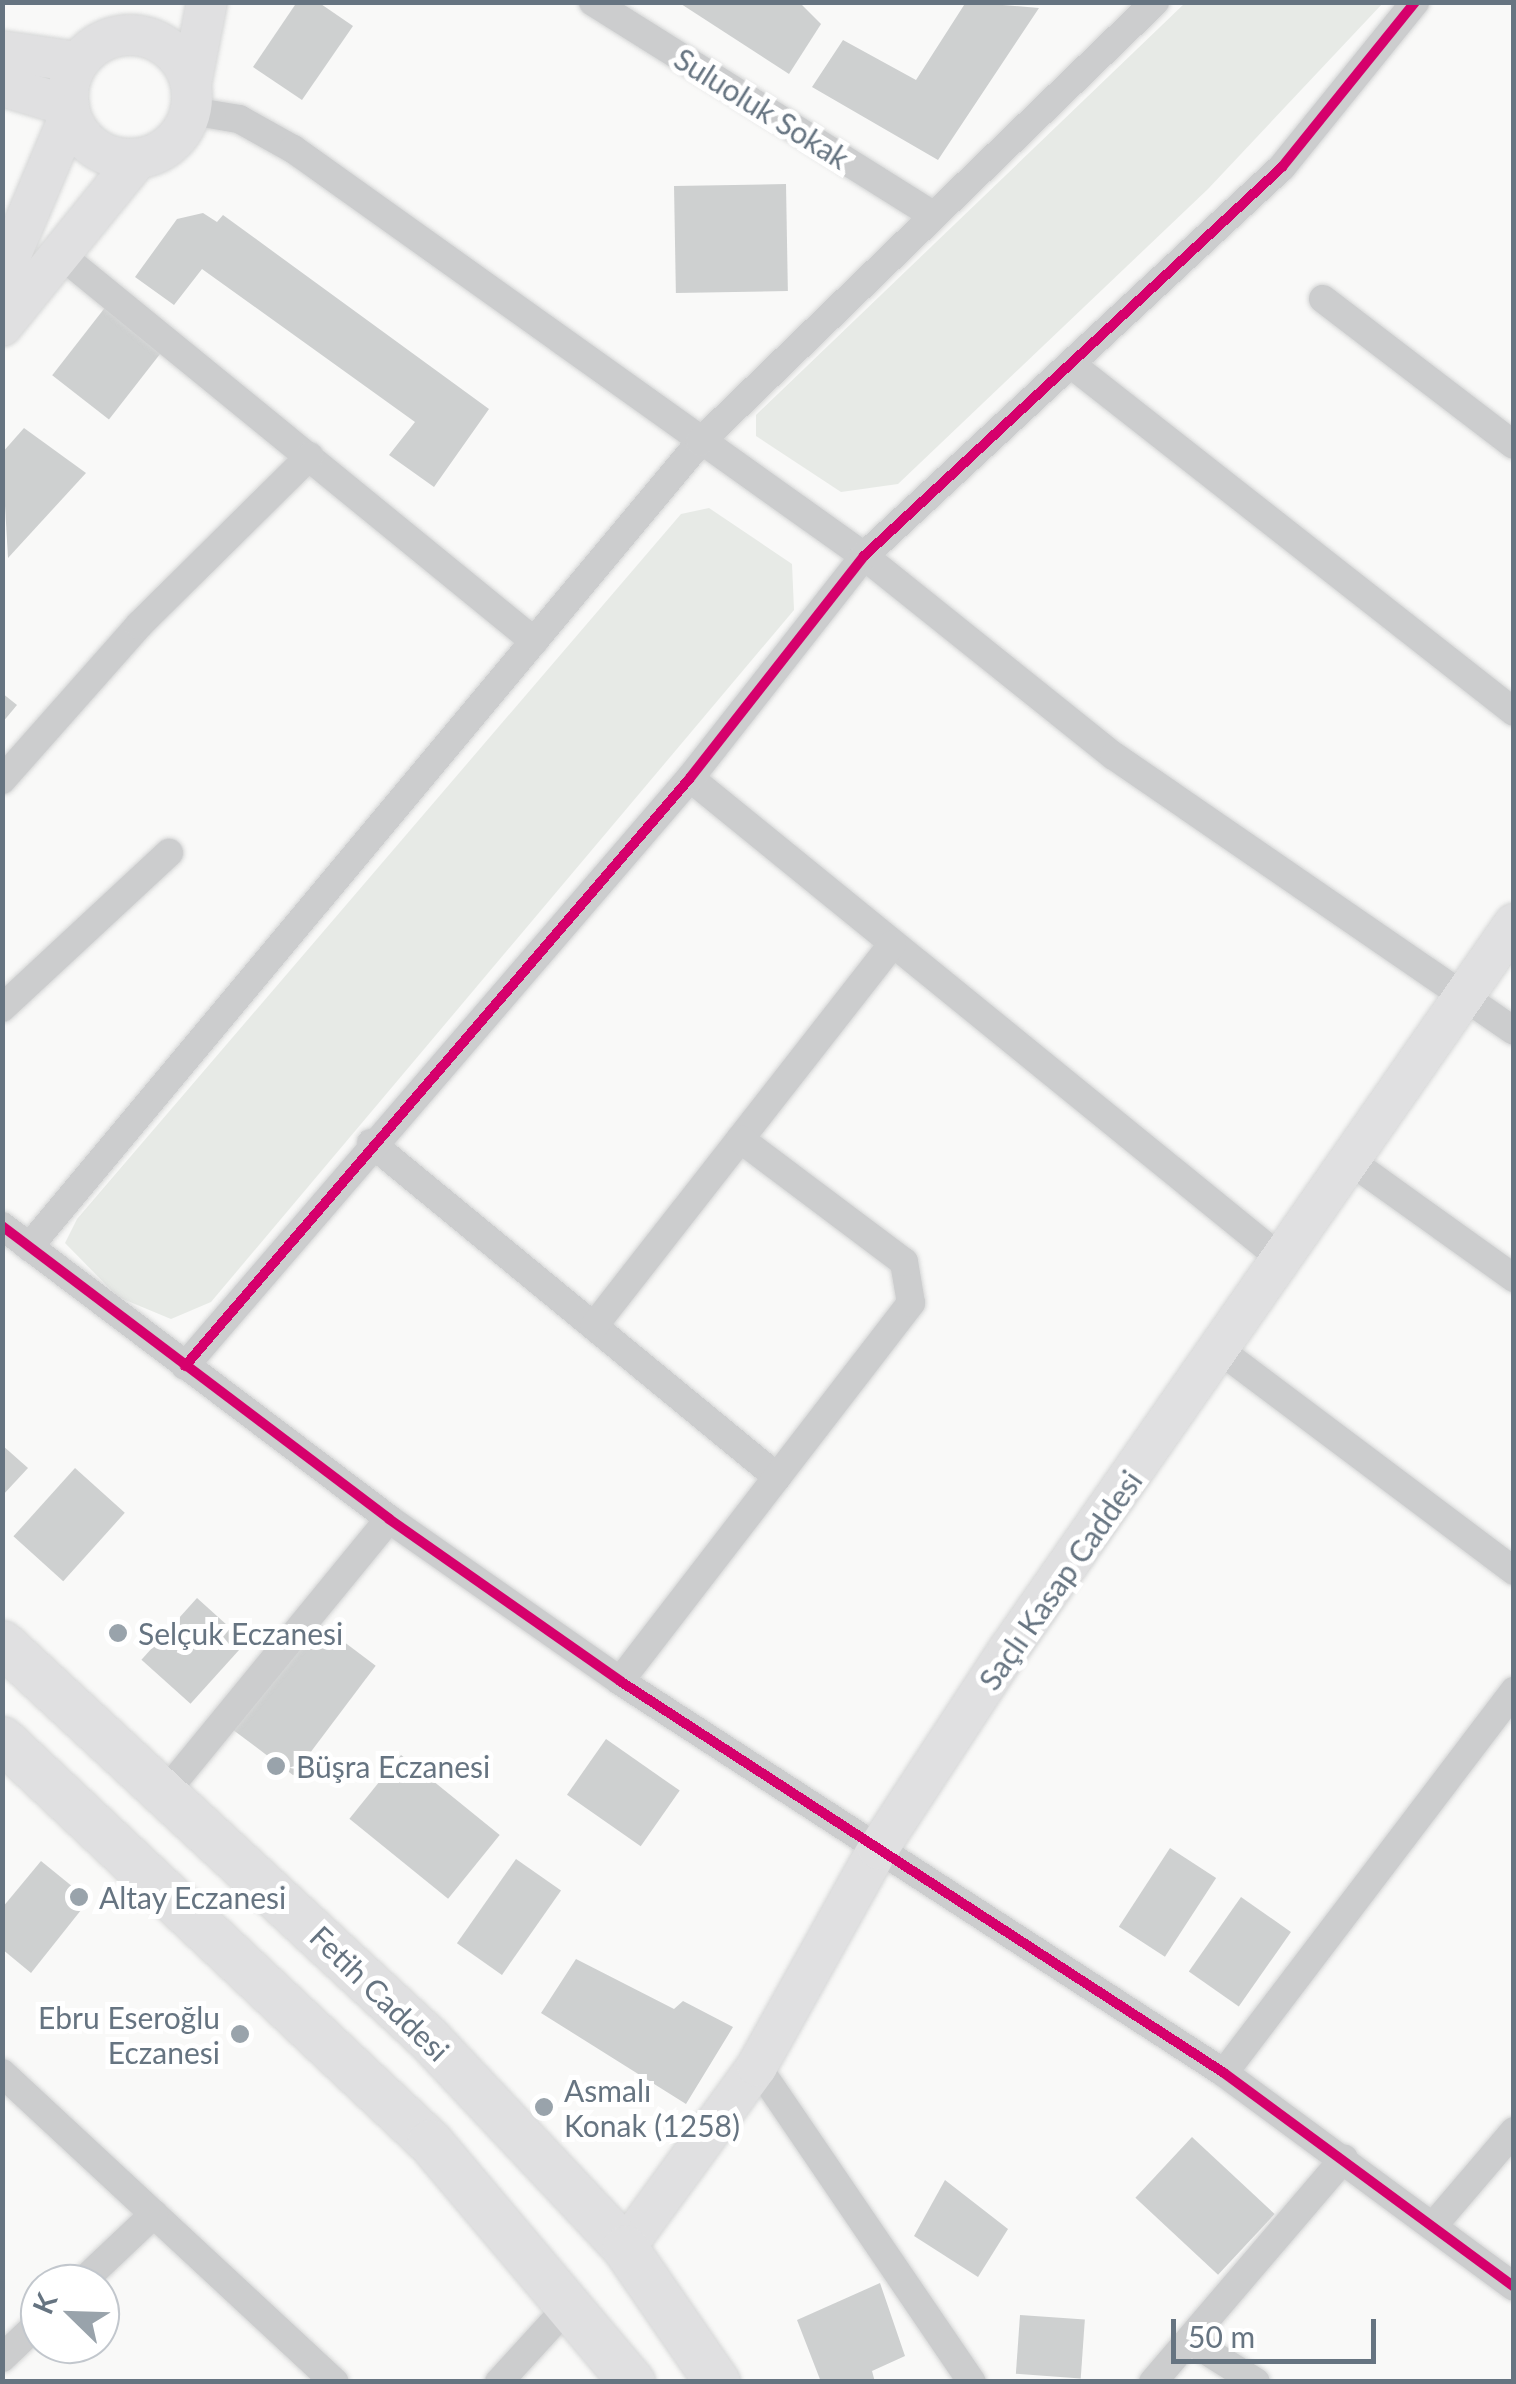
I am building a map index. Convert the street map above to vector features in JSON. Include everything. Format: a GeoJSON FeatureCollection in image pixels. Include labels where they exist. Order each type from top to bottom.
{"type":"FeatureCollection","features":[{"type":"Feature","properties":{"kind":"main road","name":"Fetih Caddesi"},"geometry":{"type":"LineString","coordinates":[[2,1642],[168,1789],[428,2038],[626,2248],[716,2382]]}},
{"type":"Feature","properties":{"kind":"main road"},"geometry":{"type":"LineString","coordinates":[[2,1740],[430,2142],[573,2301],[632,2382]]}},
{"type":"Feature","properties":{"kind":"street"},"geometry":{"type":"LineString","coordinates":[[2,276],[92,51],[132,2]]}},
{"type":"Feature","properties":{"kind":"street"},"geometry":{"type":"LineString","coordinates":[[2,326],[137,159],[171,144],[191,98],[207,2]]}},
{"type":"Feature","properties":{"kind":"street","name":"Suluoluk Sokak"},"geometry":{"type":"LineString","coordinates":[[592,2],[930,214]]}},
{"type":"Feature","properties":{"kind":"street"},"geometry":{"type":"LineString","coordinates":[[29,1247],[700,442],[930,214],[1154,2]]}},
{"type":"Feature","properties":{"kind":"street"},"geometry":{"type":"LineString","coordinates":[[185,1366],[371,1143],[690,778],[864,556],[1282,167],[1415,2]]}},
{"type":"Feature","properties":{"kind":"street"},"geometry":{"type":"LineString","coordinates":[[2,51],[92,51],[159,42],[191,98],[240,119],[293,149],[864,556],[1114,756],[1514,1032]]}},
{"type":"Feature","properties":{"kind":"street"},"geometry":{"type":"LineString","coordinates":[[2,86],[69,110],[103,154],[137,159]]}},
{"type":"Feature","properties":{"kind":"street"},"geometry":{"type":"LineString","coordinates":[[61,255],[534,641]]}},
{"type":"Feature","properties":{"kind":"street"},"geometry":{"type":"LineString","coordinates":[[1323,299],[1514,445]]}},
{"type":"Feature","properties":{"kind":"street"},"geometry":{"type":"LineString","coordinates":[[1072,366],[1514,712]]}},
{"type":"Feature","properties":{"kind":"street"},"geometry":{"type":"LineString","coordinates":[[2,780],[139,625],[310,456]]}},
{"type":"Feature","properties":{"kind":"street"},"geometry":{"type":"LineString","coordinates":[[690,778],[1284,1261]]}},
{"type":"Feature","properties":{"kind":"street"},"geometry":{"type":"LineString","coordinates":[[2,1008],[169,853]]}},
{"type":"Feature","properties":{"kind":"street","name":"Saçlı Kasap Caddesi"},"geometry":{"type":"LineString","coordinates":[[626,2248],[757,2066],[878,1849],[1284,1261],[1460,996],[1514,924]]}},
{"type":"Feature","properties":{"kind":"street"},"geometry":{"type":"LineString","coordinates":[[594,1326],[892,945]]}},
{"type":"Feature","properties":{"kind":"street"},"geometry":{"type":"LineString","coordinates":[[620,1681],[904,1319],[909,1286],[904,1262],[740,1139]]}},
{"type":"Feature","properties":{"kind":"street"},"geometry":{"type":"LineString","coordinates":[[371,1143],[777,1478]]}},
{"type":"Feature","properties":{"kind":"street"},"geometry":{"type":"LineString","coordinates":[[1348,1160],[1514,1278]]}},
{"type":"Feature","properties":{"kind":"street"},"geometry":{"type":"LineString","coordinates":[[2,1226],[389,1519],[620,1681],[1224,2073],[1344,2158],[1514,2288]]}},
{"type":"Feature","properties":{"kind":"street"},"geometry":{"type":"LineString","coordinates":[[1221,1351],[1514,1571]]}},
{"type":"Feature","properties":{"kind":"street"},"geometry":{"type":"LineString","coordinates":[[168,1789],[389,1519]]}},
{"type":"Feature","properties":{"kind":"street"},"geometry":{"type":"LineString","coordinates":[[1224,2073],[1514,1691]]}},
{"type":"Feature","properties":{"kind":"street"},"geometry":{"type":"LineString","coordinates":[[757,2066],[972,2382]]}},
{"type":"Feature","properties":{"kind":"street"},"geometry":{"type":"LineString","coordinates":[[2,2073],[334,2382]]}},
{"type":"Feature","properties":{"kind":"street"},"geometry":{"type":"LineString","coordinates":[[1434,2226],[1514,2131]]}},
{"type":"Feature","properties":{"kind":"street"},"geometry":{"type":"LineString","coordinates":[[1154,2382],[1194,2343],[1344,2158]]}},
{"type":"Feature","properties":{"kind":"street"},"geometry":{"type":"LineString","coordinates":[[101,2264],[154,2214]]}},
{"type":"Feature","properties":{"kind":"street"},"geometry":{"type":"LineString","coordinates":[[499,2382],[573,2301]]}},
{"type":"Feature","properties":{"kind":"street"},"geometry":{"type":"LineString","coordinates":[[1194,2343],[1256,2382]]}},
{"type":"Feature","properties":{"kind":"shaded area"},"geometry":{"type":"Polygon","coordinates":[[[1185,3],[1383,3],[1208,189],[898,484],[841,492],[756,436],[756,415],[1185,3]]]}},
{"type":"Feature","properties":{"kind":"shaded area"},"geometry":{"type":"Polygon","coordinates":[[[709,508],[792,564],[794,610],[211,1302],[171,1319],[118,1297],[65,1243],[77,1219],[681,514],[709,508]]]}},
{"type":"Feature","properties":{"kind":"building"},"geometry":{"type":"Polygon","coordinates":[[[297,2],[318,2],[353,26],[302,100],[253,67],[297,2]]]}},
{"type":"Feature","properties":{"kind":"building"},"geometry":{"type":"Polygon","coordinates":[[[678,2],[799,2],[821,24],[789,74],[678,2]]]}},
{"type":"Feature","properties":{"kind":"building"},"geometry":{"type":"Polygon","coordinates":[[[966,2],[1039,8],[938,160],[812,87],[843,40],[916,80],[966,2]]]}},
{"type":"Feature","properties":{"kind":"building"},"geometry":{"type":"Polygon","coordinates":[[[786,184],[788,291],[676,293],[674,186],[786,184]]]}},
{"type":"Feature","properties":{"kind":"building"},"geometry":{"type":"Polygon","coordinates":[[[203,213],[217,222],[223,215],[489,409],[434,487],[389,455],[415,422],[202,269],[174,305],[135,277],[177,219],[203,213]]]}},
{"type":"Feature","properties":{"kind":"building"},"geometry":{"type":"Polygon","coordinates":[[[107,305],[164,349],[109,419],[52,375],[107,305]]]}},
{"type":"Feature","properties":{"kind":"building"},"geometry":{"type":"Polygon","coordinates":[[[24,428],[86,473],[8,558],[2,453],[24,428]]]}},
{"type":"Feature","properties":{"kind":"building"},"geometry":{"type":"Polygon","coordinates":[[[2,693],[17,705],[2,723],[2,693]]]}},
{"type":"Feature","properties":{"kind":"building"},"geometry":{"type":"Polygon","coordinates":[[[2,1445],[28,1468],[2,1496],[2,1445]]]}},
{"type":"Feature","properties":{"kind":"building"},"geometry":{"type":"Polygon","coordinates":[[[75,1468],[125,1513],[63,1581],[13,1536],[75,1468]]]}},
{"type":"Feature","properties":{"kind":"building"},"geometry":{"type":"Polygon","coordinates":[[[197,1598],[246,1642],[191,1704],[141,1660],[197,1598]]]}},
{"type":"Feature","properties":{"kind":"building"},"geometry":{"type":"Polygon","coordinates":[[[315,1620],[376,1666],[293,1775],[233,1729],[315,1620]]]}},
{"type":"Feature","properties":{"kind":"building"},"geometry":{"type":"Polygon","coordinates":[[[606,1739],[680,1791],[641,1846],[567,1795],[606,1739]]]}},
{"type":"Feature","properties":{"kind":"building"},"geometry":{"type":"Polygon","coordinates":[[[401,1755],[500,1835],[448,1899],[349,1819],[401,1755]]]}},
{"type":"Feature","properties":{"kind":"building"},"geometry":{"type":"Polygon","coordinates":[[[1170,1848],[1216,1878],[1165,1957],[1119,1927],[1170,1848]]]}},
{"type":"Feature","properties":{"kind":"building"},"geometry":{"type":"Polygon","coordinates":[[[516,1859],[561,1891],[502,1975],[457,1943],[516,1859]]]}},
{"type":"Feature","properties":{"kind":"building"},"geometry":{"type":"Polygon","coordinates":[[[41,1861],[89,1900],[31,1973],[2,1949],[2,1908],[41,1861]]]}},
{"type":"Feature","properties":{"kind":"building"},"geometry":{"type":"Polygon","coordinates":[[[1241,1897],[1291,1932],[1239,2007],[1189,1972],[1241,1897]]]}},
{"type":"Feature","properties":{"kind":"building"},"geometry":{"type":"Polygon","coordinates":[[[576,1959],[674,2009],[683,2001],[733,2027],[686,2104],[541,2013],[576,1959]]]}},
{"type":"Feature","properties":{"kind":"building"},"geometry":{"type":"Polygon","coordinates":[[[1192,2137],[1275,2214],[1218,2275],[1135,2198],[1192,2137]]]}},
{"type":"Feature","properties":{"kind":"building"},"geometry":{"type":"Polygon","coordinates":[[[945,2180],[1008,2229],[978,2277],[914,2236],[945,2180]]]}},
{"type":"Feature","properties":{"kind":"building"},"geometry":{"type":"Polygon","coordinates":[[[880,2283],[905,2356],[872,2371],[875,2382],[821,2382],[797,2320],[880,2283]]]}},
{"type":"Feature","properties":{"kind":"building"},"geometry":{"type":"Polygon","coordinates":[[[1020,2315],[1085,2320],[1081,2378],[1016,2374],[1020,2315]]]}},
{"type":"Feature","properties":{"kind":"cycle path"},"geometry":{"type":"LineString","coordinates":[[185,1366],[690,778],[864,556],[1282,167],[1415,2]]}},
{"type":"Feature","properties":{"kind":"cycle path"},"geometry":{"type":"LineString","coordinates":[[2,1226],[389,1519],[620,1681],[1224,2073],[1514,2287]]}},
{"type":"Feature","properties":{"kind":"place","name":"Selçuk Eczanesi"},"geometry":{"type":"Point","coordinates":[118,1633]}},
{"type":"Feature","properties":{"kind":"place","name":"Büşra Eczanesi"},"geometry":{"type":"Point","coordinates":[276,1766]}},
{"type":"Feature","properties":{"kind":"place","name":"Altay Eczanesi"},"geometry":{"type":"Point","coordinates":[79,1897]}},
{"type":"Feature","properties":{"kind":"place","name":"Ebru Eseroğlu Eczanesi"},"geometry":{"type":"Point","coordinates":[240,2034]}},
{"type":"Feature","properties":{"kind":"place","name":"Asmalı Konak (1258)"},"geometry":{"type":"Point","coordinates":[544,2107]}}]}
